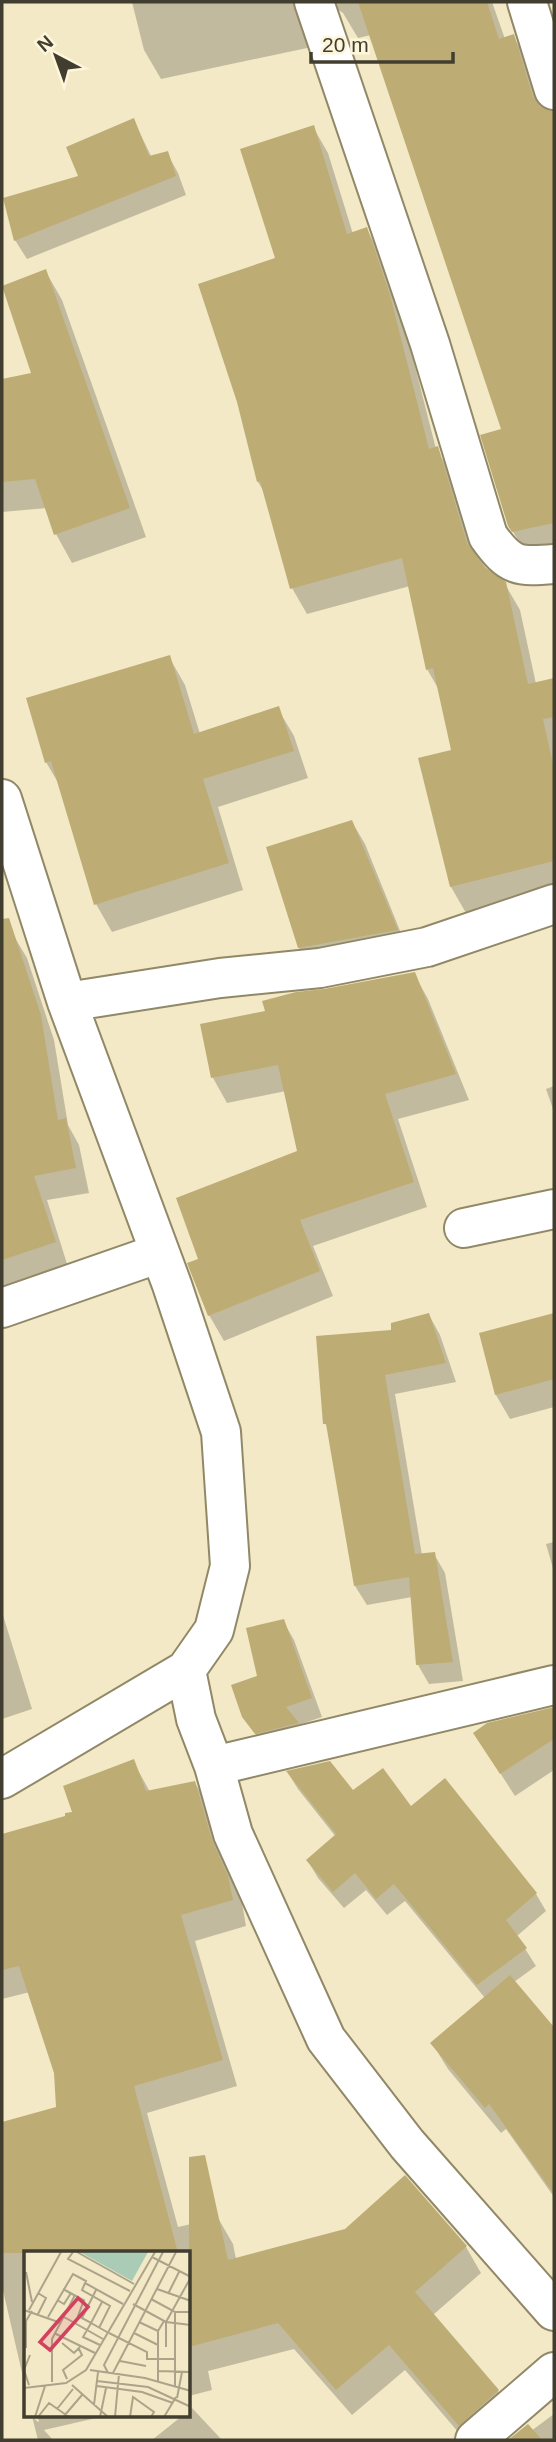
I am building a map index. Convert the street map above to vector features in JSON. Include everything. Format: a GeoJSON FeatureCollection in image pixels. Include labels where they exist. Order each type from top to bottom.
{"type":"FeatureCollection","features":[{"type":"Feature","properties":{"kind":"street"},"geometry":{"type":"LineString","coordinates":[[314,2],[430,344],[488,536],[502,555],[524,567],[554,564]]}},
{"type":"Feature","properties":{"kind":"street"},"geometry":{"type":"LineString","coordinates":[[527,2],[554,90]]}},
{"type":"Feature","properties":{"kind":"street"},"geometry":{"type":"LineString","coordinates":[[2,799],[67,1002],[172,1285],[221,1432],[230,1566],[214,1630],[186,1670],[2,1779]]}},
{"type":"Feature","properties":{"kind":"street"},"geometry":{"type":"LineString","coordinates":[[67,1002],[220,978],[320,968],[427,947],[554,904]]}},
{"type":"Feature","properties":{"kind":"street"},"geometry":{"type":"LineString","coordinates":[[464,1228],[554,1209]]}},
{"type":"Feature","properties":{"kind":"street"},"geometry":{"type":"LineString","coordinates":[[2,1308],[160,1254]]}},
{"type":"Feature","properties":{"kind":"street"},"geometry":{"type":"LineString","coordinates":[[186,1670],[196,1719],[214,1766],[233,1834],[326,2039],[407,2144],[554,2311]]}},
{"type":"Feature","properties":{"kind":"street"},"geometry":{"type":"LineString","coordinates":[[214,1766],[554,1685]]}},
{"type":"Feature","properties":{"kind":"street"},"geometry":{"type":"LineString","coordinates":[[475,2440],[554,2372]]}},
{"type":"Feature","properties":{"kind":"building"},"geometry":{"type":"Polygon","coordinates":[[[358,2],[487,2],[499,39],[514,34],[533,97],[540,106],[554,111],[554,523],[512,532],[508,526],[480,435],[501,429],[358,2]]]}},
{"type":"Feature","properties":{"kind":"building"},"geometry":{"type":"Polygon","coordinates":[[[134,118],[149,156],[168,151],[176,176],[14,241],[3,198],[78,176],[66,147],[134,118]]]}},
{"type":"Feature","properties":{"kind":"building"},"geometry":{"type":"Polygon","coordinates":[[[314,125],[347,234],[367,227],[390,295],[429,449],[438,446],[467,543],[486,568],[506,582],[528,684],[554,678],[554,717],[543,719],[554,769],[554,861],[450,887],[418,758],[451,750],[433,668],[426,670],[402,558],[290,589],[260,481],[257,482],[237,402],[198,284],[275,258],[240,149],[314,125]]]}},
{"type":"Feature","properties":{"kind":"building"},"geometry":{"type":"Polygon","coordinates":[[[46,269],[130,508],[54,535],[35,479],[2,482],[2,379],[31,373],[2,286],[46,269]]]}},
{"type":"Feature","properties":{"kind":"building"},"geometry":{"type":"Polygon","coordinates":[[[170,655],[194,734],[279,706],[294,751],[203,779],[229,863],[94,905],[51,761],[45,763],[26,698],[170,655]]]}},
{"type":"Feature","properties":{"kind":"building"},"geometry":{"type":"Polygon","coordinates":[[[352,820],[398,930],[298,948],[266,847],[352,820]]]}},
{"type":"Feature","properties":{"kind":"building"},"geometry":{"type":"Polygon","coordinates":[[[9,918],[41,1015],[58,1120],[66,1118],[76,1168],[34,1176],[56,1242],[2,1260],[2,919],[9,918]]]}},
{"type":"Feature","properties":{"kind":"building"},"geometry":{"type":"Polygon","coordinates":[[[415,972],[456,1074],[385,1094],[414,1182],[300,1220],[320,1271],[208,1316],[187,1263],[198,1259],[176,1198],[297,1151],[278,1065],[211,1078],[200,1024],[265,1011],[262,1001],[296,992],[415,972]]]}},
{"type":"Feature","properties":{"kind":"building"},"geometry":{"type":"Polygon","coordinates":[[[429,1313],[446,1363],[385,1375],[415,1554],[435,1552],[453,1662],[416,1665],[409,1577],[354,1586],[326,1424],[323,1424],[316,1336],[391,1330],[391,1323],[429,1313]]]}},
{"type":"Feature","properties":{"kind":"building"},"geometry":{"type":"Polygon","coordinates":[[[554,1313],[554,1379],[495,1395],[479,1333],[554,1313]]]}},
{"type":"Feature","properties":{"kind":"building"},"geometry":{"type":"Polygon","coordinates":[[[284,1619],[312,1698],[286,1707],[299,1723],[255,1734],[242,1717],[231,1685],[257,1676],[246,1628],[284,1619]]]}},
{"type":"Feature","properties":{"kind":"building"},"geometry":{"type":"Polygon","coordinates":[[[554,1707],[554,1739],[500,1774],[473,1733],[487,1723],[554,1707]]]}},
{"type":"Feature","properties":{"kind":"building"},"geometry":{"type":"Polygon","coordinates":[[[134,1759],[146,1791],[195,1781],[212,1840],[228,1876],[233,1900],[181,1915],[223,2060],[134,2086],[177,2251],[2,2253],[2,2122],[56,2107],[54,2073],[19,1966],[2,1970],[2,1834],[72,1812],[63,1786],[134,1759]]]}},
{"type":"Feature","properties":{"kind":"building"},"geometry":{"type":"Polygon","coordinates":[[[330,1761],[353,1790],[383,1768],[411,1806],[445,1778],[537,1893],[506,1920],[527,1948],[477,1985],[394,1884],[376,1899],[355,1873],[333,1892],[306,1860],[336,1834],[286,1771],[330,1761]]]}},
{"type":"Feature","properties":{"kind":"building"},"geometry":{"type":"Polygon","coordinates":[[[510,1975],[554,2027],[554,2194],[489,2104],[485,2108],[430,2043],[510,1975]]]}},
{"type":"Feature","properties":{"kind":"building"},"geometry":{"type":"Polygon","coordinates":[[[205,2155],[228,2260],[345,2229],[405,2175],[467,2246],[415,2292],[499,2390],[459,2426],[389,2345],[336,2390],[278,2323],[191,2346],[189,2157],[205,2155]]]}},
{"type":"Feature","properties":{"kind":"building"},"geometry":{"type":"Polygon","coordinates":[[[528,2424],[542,2440],[508,2440],[528,2424]]]}}]}
